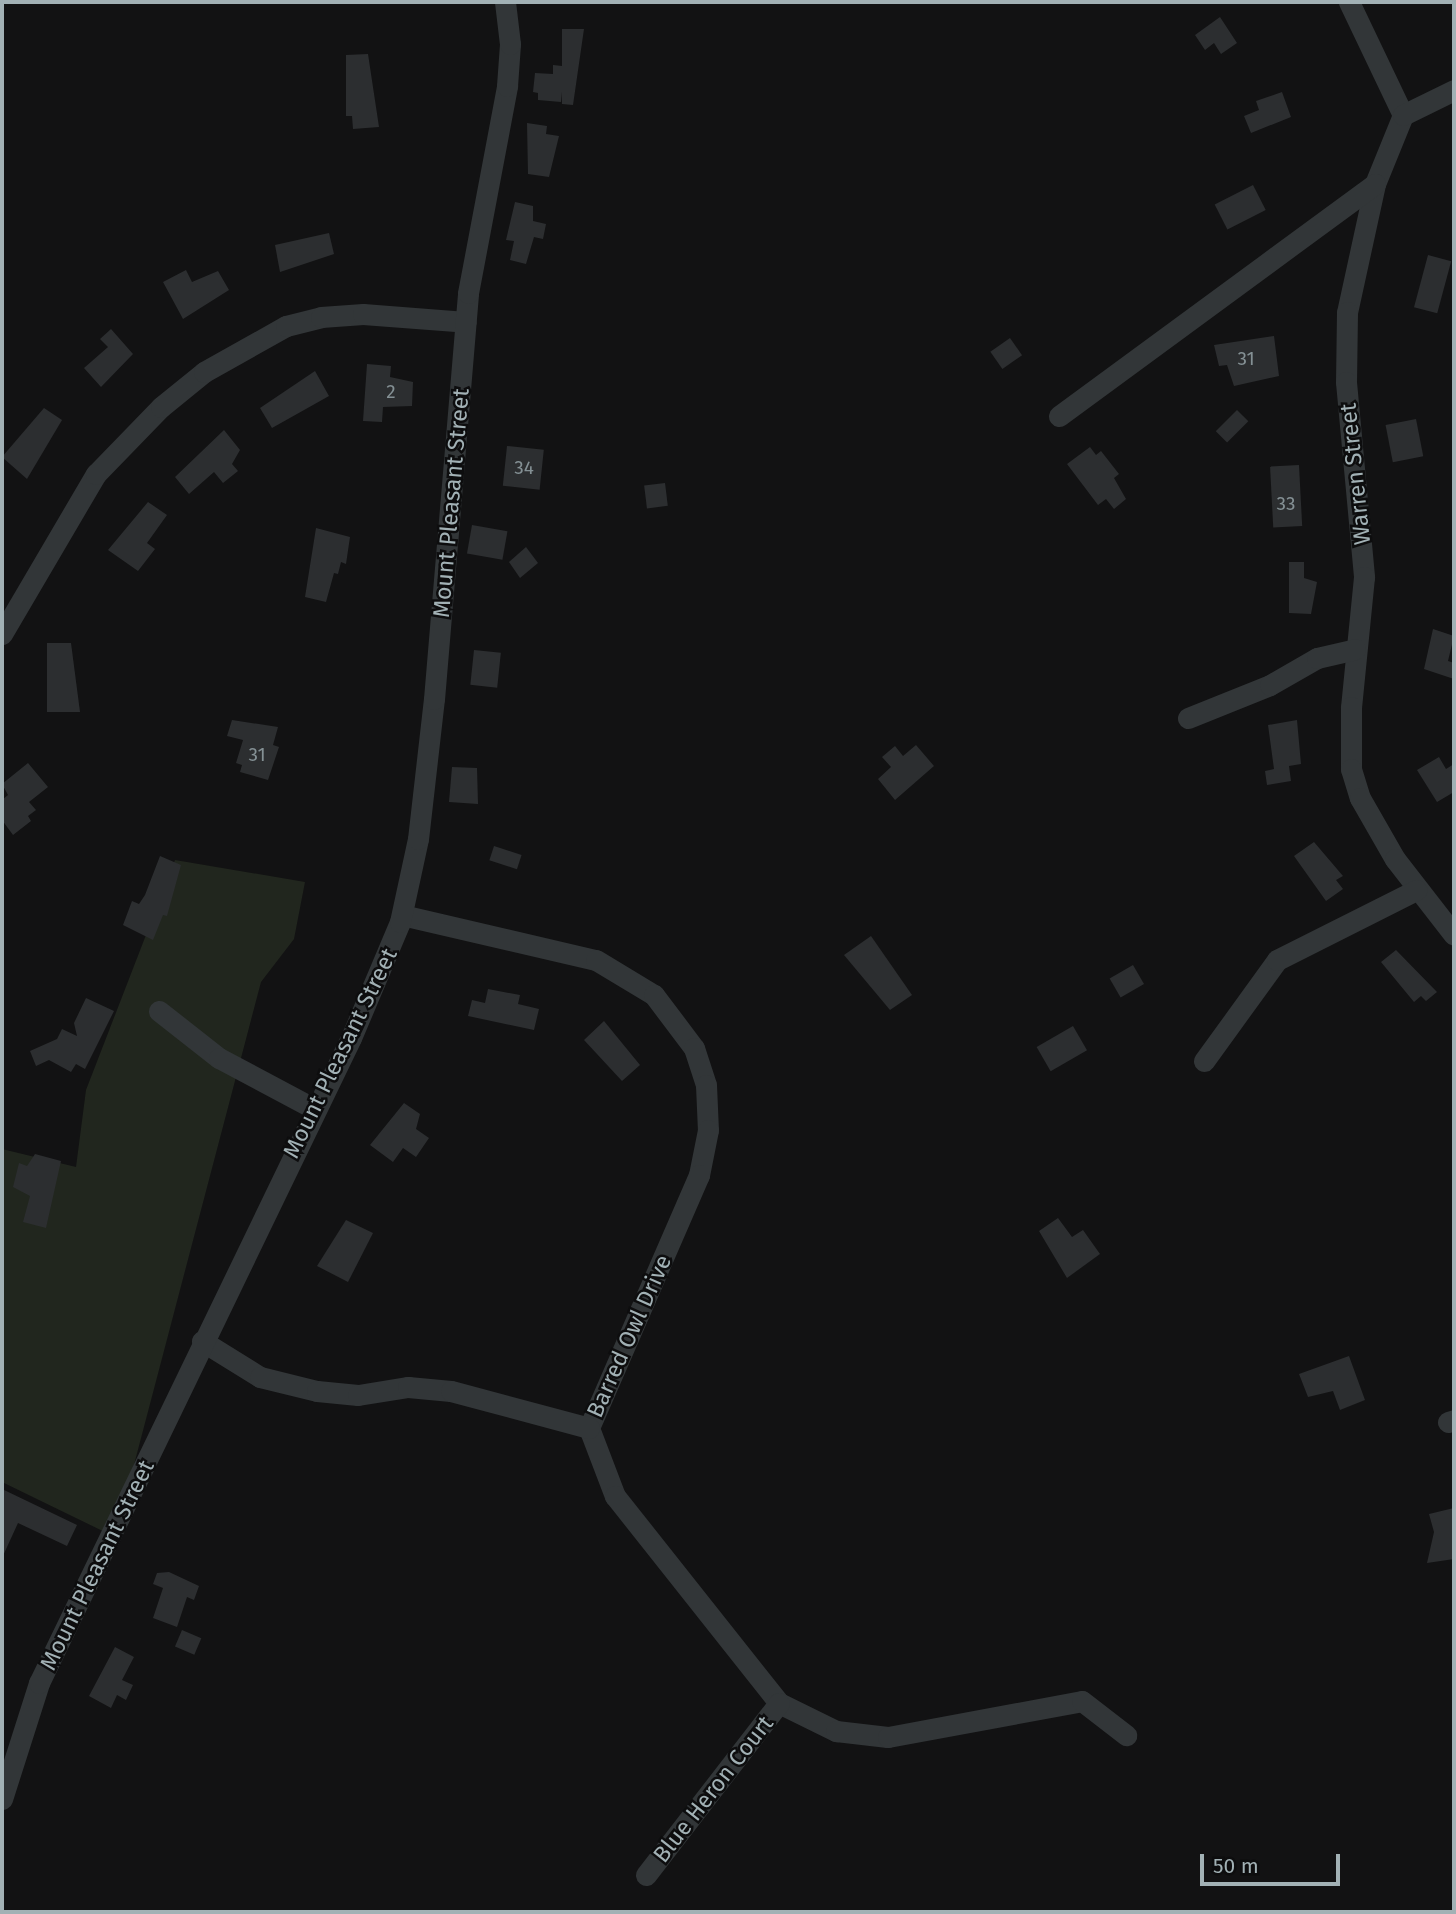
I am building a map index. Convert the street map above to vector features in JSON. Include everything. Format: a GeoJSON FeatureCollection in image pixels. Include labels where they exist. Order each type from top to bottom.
{"type":"FeatureCollection","features":[{"type":"Feature","properties":{"kind":"street","name":"Mount Pleasant Street"},"geometry":{"type":"LineString","coordinates":[[2,1799],[38,1683],[369,1000],[402,915],[418,839],[434,699],[466,322],[507,86],[510,44],[505,2]]}},
{"type":"Feature","properties":{"kind":"street"},"geometry":{"type":"LineString","coordinates":[[1349,2],[1403,115],[1454,90]]}},
{"type":"Feature","properties":{"kind":"street","name":"Warren Street"},"geometry":{"type":"LineString","coordinates":[[1403,115],[1375,184],[1347,312],[1345,345],[1364,577],[1355,649],[1351,769],[1360,798],[1416,890],[1454,935]]}},
{"type":"Feature","properties":{"kind":"street"},"geometry":{"type":"LineString","coordinates":[[1059,416],[1375,184]]}},
{"type":"Feature","properties":{"kind":"street"},"geometry":{"type":"LineString","coordinates":[[2,634],[96,474],[161,407],[204,372],[286,326],[321,317],[363,314],[466,322]]}},
{"type":"Feature","properties":{"kind":"street"},"geometry":{"type":"LineString","coordinates":[[1188,718],[1270,685],[1317,658],[1355,649]]}},
{"type":"Feature","properties":{"kind":"street"},"geometry":{"type":"LineString","coordinates":[[1204,1061],[1277,960],[1416,890]]}},
{"type":"Feature","properties":{"kind":"street","name":"Barred Owl Drive"},"geometry":{"type":"LineString","coordinates":[[402,915],[596,960],[654,995],[694,1048],[706,1085],[708,1130],[699,1175],[589,1428],[615,1496],[779,1703],[811,1723],[870,1737],[1082,1701],[1126,1735]]}},
{"type":"Feature","properties":{"kind":"street"},"geometry":{"type":"LineString","coordinates":[[159,1011],[219,1058],[315,1109]]}},
{"type":"Feature","properties":{"kind":"street"},"geometry":{"type":"LineString","coordinates":[[202,1341],[260,1377],[317,1391],[358,1395],[408,1387],[451,1391],[589,1428]]}},
{"type":"Feature","properties":{"kind":"street","name":"Blue Heron Court"},"geometry":{"type":"LineString","coordinates":[[646,1875],[779,1703]]}},
{"type":"Feature","properties":{"kind":"shaded area"},"geometry":{"type":"Polygon","coordinates":[[[175,860],[305,882],[294,939],[261,982],[115,1537],[2,1482],[2,1149],[76,1167],[86,1090],[175,860]]]}},
{"type":"Feature","properties":{"kind":"building"},"geometry":{"type":"Polygon","coordinates":[[[1220,17],[1237,43],[1221,54],[1214,43],[1205,50],[1195,35],[1220,17]]]}},
{"type":"Feature","properties":{"kind":"building"},"geometry":{"type":"Polygon","coordinates":[[[562,29],[584,29],[573,105],[562,104],[562,92],[561,102],[538,100],[538,93],[533,92],[535,73],[553,74],[553,65],[562,66],[562,29]]]}},
{"type":"Feature","properties":{"kind":"building"},"geometry":{"type":"Polygon","coordinates":[[[368,54],[379,127],[353,129],[352,116],[346,116],[346,55],[368,54]]]}},
{"type":"Feature","properties":{"kind":"building"},"geometry":{"type":"Polygon","coordinates":[[[1282,92],[1291,117],[1251,133],[1244,116],[1259,110],[1256,101],[1282,92]]]}},
{"type":"Feature","properties":{"kind":"building"},"geometry":{"type":"Polygon","coordinates":[[[527,123],[547,126],[546,134],[559,136],[549,177],[528,174],[527,123]]]}},
{"type":"Feature","properties":{"kind":"building"},"geometry":{"type":"Polygon","coordinates":[[[1253,185],[1266,210],[1227,229],[1215,205],[1253,185]]]}},
{"type":"Feature","properties":{"kind":"building"},"geometry":{"type":"Polygon","coordinates":[[[515,202],[533,206],[533,221],[546,224],[543,239],[534,237],[526,264],[510,260],[514,241],[506,240],[515,202]]]}},
{"type":"Feature","properties":{"kind":"building"},"geometry":{"type":"Polygon","coordinates":[[[329,233],[334,254],[280,272],[275,245],[329,233]]]}},
{"type":"Feature","properties":{"kind":"building"},"geometry":{"type":"Polygon","coordinates":[[[1428,255],[1451,261],[1437,313],[1414,307],[1428,255]]]}},
{"type":"Feature","properties":{"kind":"building"},"geometry":{"type":"Polygon","coordinates":[[[186,270],[192,282],[218,271],[229,290],[183,319],[163,282],[186,270]]]}},
{"type":"Feature","properties":{"kind":"building"},"geometry":{"type":"Polygon","coordinates":[[[111,329],[133,354],[101,387],[84,368],[108,347],[100,339],[111,329]]]}},
{"type":"Feature","properties":{"kind":"building"},"geometry":{"type":"Polygon","coordinates":[[[1274,336],[1279,376],[1234,386],[1227,365],[1219,366],[1214,345],[1274,336]]]}},
{"type":"Feature","properties":{"kind":"building"},"geometry":{"type":"Polygon","coordinates":[[[1010,338],[1022,355],[1002,369],[990,352],[1010,338]]]}},
{"type":"Feature","properties":{"kind":"building"},"geometry":{"type":"Polygon","coordinates":[[[367,364],[391,366],[390,377],[413,382],[412,406],[383,407],[382,422],[363,421],[367,364]]]}},
{"type":"Feature","properties":{"kind":"building"},"geometry":{"type":"Polygon","coordinates":[[[315,371],[329,396],[272,428],[260,408],[315,371]]]}},
{"type":"Feature","properties":{"kind":"building"},"geometry":{"type":"Polygon","coordinates":[[[44,408],[62,420],[27,479],[2,457],[44,408]]]}},
{"type":"Feature","properties":{"kind":"building"},"geometry":{"type":"Polygon","coordinates":[[[1237,410],[1248,421],[1227,443],[1216,431],[1237,410]]]}},
{"type":"Feature","properties":{"kind":"building"},"geometry":{"type":"Polygon","coordinates":[[[1416,419],[1423,456],[1393,462],[1386,425],[1416,419]]]}},
{"type":"Feature","properties":{"kind":"building"},"geometry":{"type":"Polygon","coordinates":[[[224,430],[240,450],[232,464],[238,471],[223,483],[214,472],[189,494],[175,477],[224,430]]]}},
{"type":"Feature","properties":{"kind":"building"},"geometry":{"type":"Polygon","coordinates":[[[507,446],[544,450],[540,490],[503,486],[507,446]]]}},
{"type":"Feature","properties":{"kind":"building"},"geometry":{"type":"Polygon","coordinates":[[[1090,447],[1096,455],[1101,451],[1119,474],[1114,478],[1126,499],[1114,509],[1106,499],[1098,505],[1067,464],[1090,447]]]}},
{"type":"Feature","properties":{"kind":"building"},"geometry":{"type":"Polygon","coordinates":[[[1299,465],[1302,526],[1273,527],[1270,467],[1299,465]]]}},
{"type":"Feature","properties":{"kind":"building"},"geometry":{"type":"Polygon","coordinates":[[[665,483],[668,506],[647,508],[644,486],[665,483]]]}},
{"type":"Feature","properties":{"kind":"building"},"geometry":{"type":"Polygon","coordinates":[[[148,502],[167,515],[147,543],[155,549],[138,571],[108,550],[148,502]]]}},
{"type":"Feature","properties":{"kind":"building"},"geometry":{"type":"Polygon","coordinates":[[[472,525],[507,531],[502,560],[467,554],[472,525]]]}},
{"type":"Feature","properties":{"kind":"building"},"geometry":{"type":"Polygon","coordinates":[[[316,528],[350,537],[346,564],[341,562],[338,574],[334,573],[326,602],[305,597],[316,528]]]}},
{"type":"Feature","properties":{"kind":"building"},"geometry":{"type":"Polygon","coordinates":[[[526,547],[538,563],[520,578],[509,562],[526,547]]]}},
{"type":"Feature","properties":{"kind":"building"},"geometry":{"type":"Polygon","coordinates":[[[1289,562],[1304,562],[1304,578],[1317,582],[1311,614],[1289,613],[1289,562]]]}},
{"type":"Feature","properties":{"kind":"building"},"geometry":{"type":"Polygon","coordinates":[[[1433,629],[1454,636],[1448,661],[1454,663],[1454,679],[1424,669],[1433,629]]]}},
{"type":"Feature","properties":{"kind":"building"},"geometry":{"type":"Polygon","coordinates":[[[47,643],[71,643],[80,712],[47,712],[47,643]]]}},
{"type":"Feature","properties":{"kind":"building"},"geometry":{"type":"Polygon","coordinates":[[[474,650],[501,653],[497,688],[470,685],[474,650]]]}},
{"type":"Feature","properties":{"kind":"building"},"geometry":{"type":"Polygon","coordinates":[[[232,720],[278,727],[273,745],[279,747],[268,780],[240,772],[242,765],[236,763],[243,740],[227,736],[232,720]]]}},
{"type":"Feature","properties":{"kind":"building"},"geometry":{"type":"Polygon","coordinates":[[[1297,720],[1301,764],[1289,766],[1291,781],[1267,785],[1265,771],[1274,769],[1268,725],[1297,720]]]}},
{"type":"Feature","properties":{"kind":"building"},"geometry":{"type":"Polygon","coordinates":[[[916,745],[934,766],[895,800],[878,779],[891,767],[882,757],[895,746],[903,756],[916,745]]]}},
{"type":"Feature","properties":{"kind":"building"},"geometry":{"type":"Polygon","coordinates":[[[1439,757],[1446,769],[1454,764],[1454,792],[1437,802],[1417,770],[1439,757]]]}},
{"type":"Feature","properties":{"kind":"building"},"geometry":{"type":"Polygon","coordinates":[[[28,763],[48,787],[29,802],[36,810],[28,816],[31,821],[13,835],[2,820],[2,800],[8,795],[2,784],[28,763]]]}},
{"type":"Feature","properties":{"kind":"building"},"geometry":{"type":"Polygon","coordinates":[[[452,767],[477,768],[478,804],[449,802],[452,767]]]}},
{"type":"Feature","properties":{"kind":"building"},"geometry":{"type":"Polygon","coordinates":[[[1314,842],[1343,876],[1336,880],[1343,889],[1326,901],[1294,856],[1314,842]]]}},
{"type":"Feature","properties":{"kind":"building"},"geometry":{"type":"Polygon","coordinates":[[[494,846],[522,855],[517,869],[489,860],[494,846]]]}},
{"type":"Feature","properties":{"kind":"building"},"geometry":{"type":"Polygon","coordinates":[[[160,856],[181,865],[167,916],[163,915],[153,940],[123,925],[132,901],[139,904],[145,895],[160,856]]]}},
{"type":"Feature","properties":{"kind":"building"},"geometry":{"type":"Polygon","coordinates":[[[871,936],[912,995],[890,1010],[844,955],[871,936]]]}},
{"type":"Feature","properties":{"kind":"building"},"geometry":{"type":"Polygon","coordinates":[[[1396,950],[1437,992],[1426,1001],[1421,996],[1414,1002],[1381,962],[1396,950]]]}},
{"type":"Feature","properties":{"kind":"building"},"geometry":{"type":"Polygon","coordinates":[[[1133,965],[1144,984],[1121,998],[1110,978],[1133,965]]]}},
{"type":"Feature","properties":{"kind":"building"},"geometry":{"type":"Polygon","coordinates":[[[488,989],[520,995],[518,1004],[539,1009],[534,1030],[468,1016],[472,1000],[485,1003],[488,989]]]}},
{"type":"Feature","properties":{"kind":"building"},"geometry":{"type":"Polygon","coordinates":[[[86,998],[114,1011],[85,1069],[76,1064],[71,1072],[49,1060],[36,1066],[30,1051],[57,1039],[62,1029],[77,1036],[74,1023],[86,998]]]}},
{"type":"Feature","properties":{"kind":"building"},"geometry":{"type":"Polygon","coordinates":[[[604,1021],[640,1065],[622,1081],[584,1040],[604,1021]]]}},
{"type":"Feature","properties":{"kind":"building"},"geometry":{"type":"Polygon","coordinates":[[[1073,1026],[1087,1050],[1051,1071],[1037,1047],[1073,1026]]]}},
{"type":"Feature","properties":{"kind":"building"},"geometry":{"type":"Polygon","coordinates":[[[404,1103],[420,1114],[416,1129],[429,1138],[416,1157],[403,1148],[393,1162],[370,1145],[404,1103]]]}},
{"type":"Feature","properties":{"kind":"building"},"geometry":{"type":"Polygon","coordinates":[[[35,1154],[61,1161],[46,1228],[23,1222],[30,1196],[13,1187],[19,1163],[27,1166],[35,1154]]]}},
{"type":"Feature","properties":{"kind":"building"},"geometry":{"type":"Polygon","coordinates":[[[1058,1218],[1072,1237],[1083,1230],[1100,1254],[1067,1278],[1039,1231],[1058,1218]]]}},
{"type":"Feature","properties":{"kind":"building"},"geometry":{"type":"Polygon","coordinates":[[[346,1220],[373,1233],[348,1282],[317,1266],[346,1220]]]}},
{"type":"Feature","properties":{"kind":"building"},"geometry":{"type":"Polygon","coordinates":[[[1349,1356],[1365,1400],[1340,1410],[1333,1391],[1308,1397],[1299,1374],[1349,1356]]]}},
{"type":"Feature","properties":{"kind":"building"},"geometry":{"type":"Polygon","coordinates":[[[2,1489],[77,1525],[67,1546],[18,1523],[2,1558],[2,1489]]]}},
{"type":"Feature","properties":{"kind":"building"},"geometry":{"type":"Polygon","coordinates":[[[1454,1508],[1454,1559],[1427,1563],[1434,1532],[1429,1514],[1454,1508]]]}},
{"type":"Feature","properties":{"kind":"building"},"geometry":{"type":"Polygon","coordinates":[[[169,1572],[199,1586],[194,1600],[187,1597],[177,1627],[153,1618],[163,1588],[153,1584],[157,1573],[169,1572]]]}},
{"type":"Feature","properties":{"kind":"building"},"geometry":{"type":"Polygon","coordinates":[[[182,1630],[201,1638],[194,1655],[175,1647],[182,1630]]]}},
{"type":"Feature","properties":{"kind":"building"},"geometry":{"type":"Polygon","coordinates":[[[115,1647],[134,1657],[122,1680],[133,1685],[126,1700],[117,1695],[111,1708],[89,1696],[115,1647]]]}}]}
